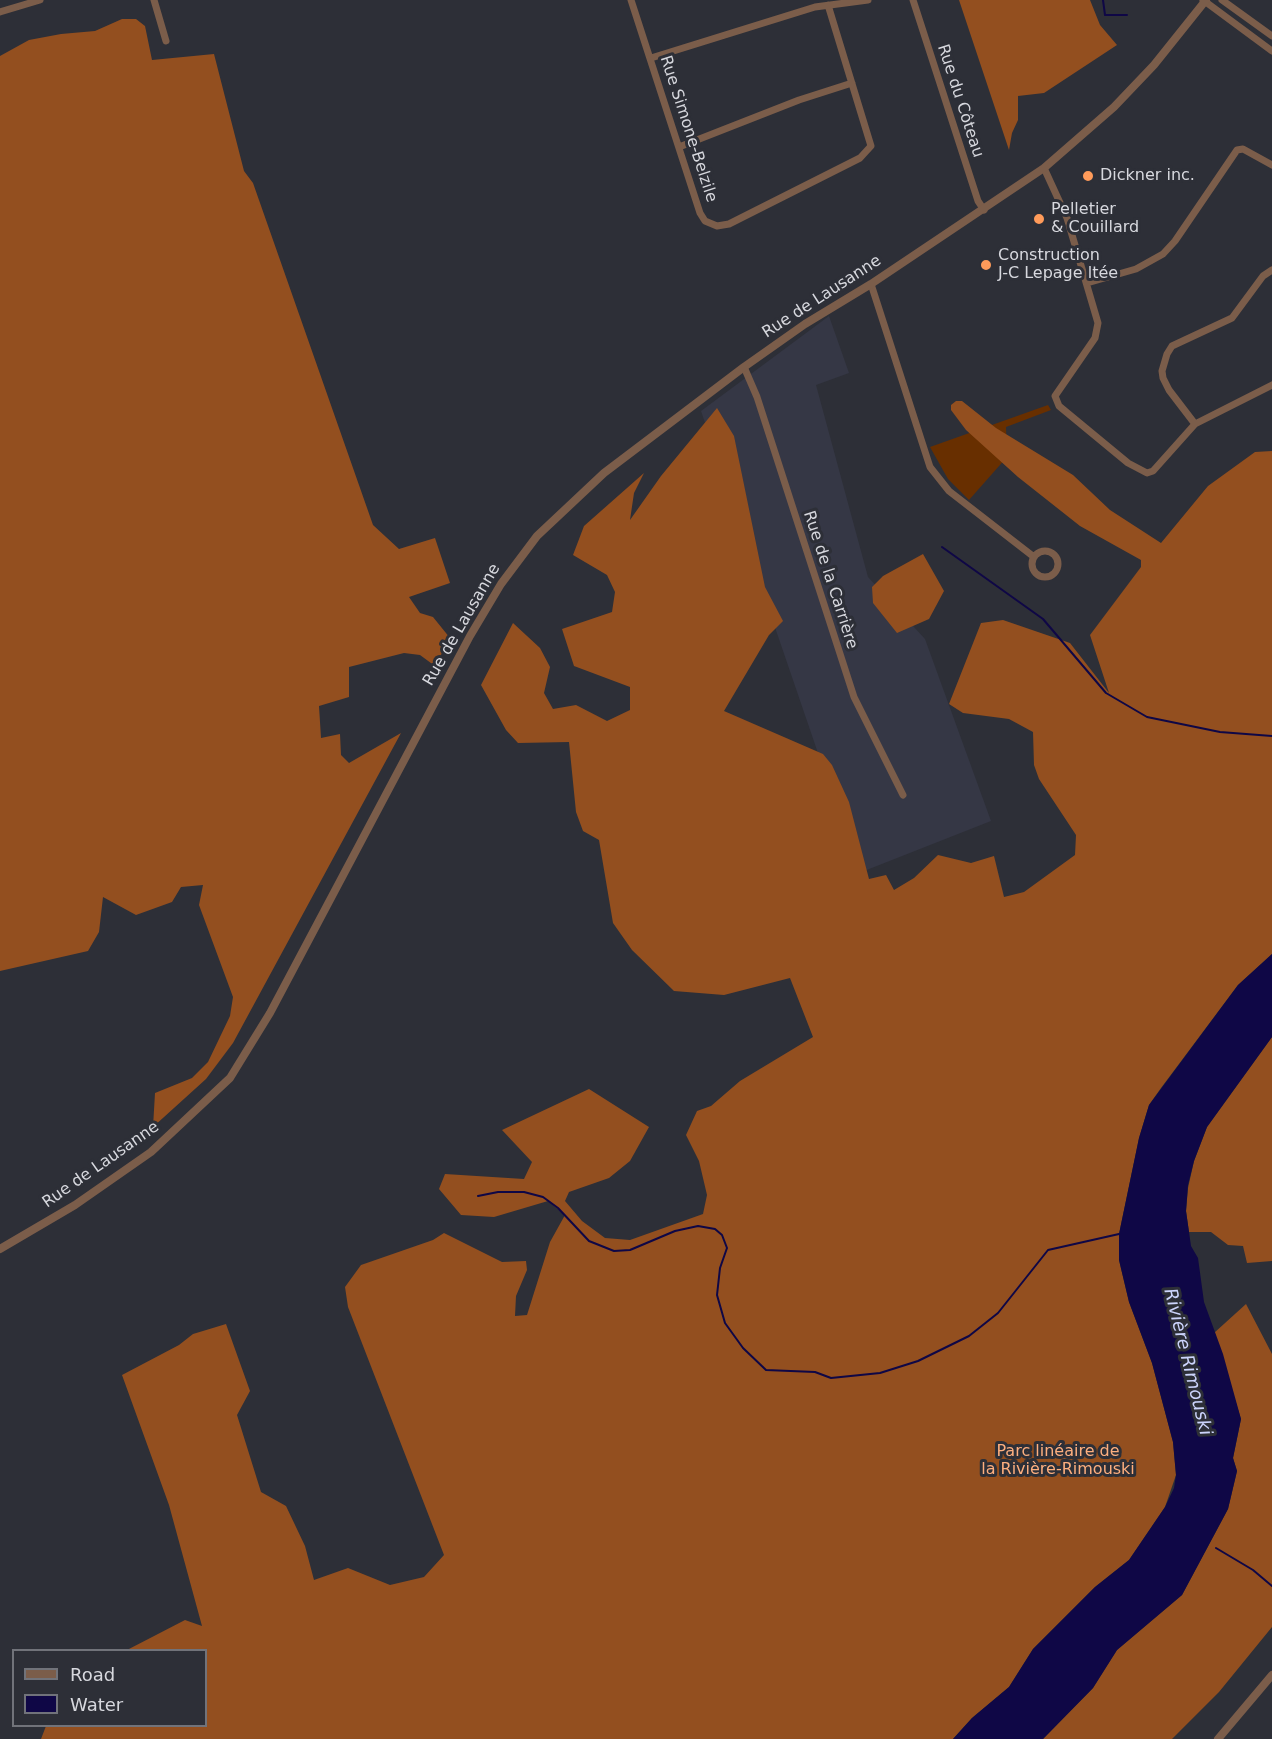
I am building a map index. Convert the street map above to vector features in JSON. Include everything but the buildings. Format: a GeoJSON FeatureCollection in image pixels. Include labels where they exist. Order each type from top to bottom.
{"type":"FeatureCollection","features":[{"type":"Feature","properties":{"kind":"street"},"geometry":{"type":"LineString","coordinates":[[0,12],[40,0]]}},
{"type":"Feature","properties":{"kind":"street"},"geometry":{"type":"LineString","coordinates":[[154,0],[166,41]]}},
{"type":"Feature","properties":{"kind":"street","name":"Rue Simone-Belzile"},"geometry":{"type":"LineString","coordinates":[[631,0],[700,213],[705,221],[717,226],[729,224],[867,152],[871,140],[828,5]]}},
{"type":"Feature","properties":{"kind":"street"},"geometry":{"type":"LineString","coordinates":[[651,58],[828,5],[868,0]]}},
{"type":"Feature","properties":{"kind":"street","name":"Rue du Côteau"},"geometry":{"type":"LineString","coordinates":[[913,0],[978,201],[984,210]]}},
{"type":"Feature","properties":{"kind":"street"},"geometry":{"type":"LineString","coordinates":[[1205,0],[1271,48]]}},
{"type":"Feature","properties":{"kind":"street","name":"Rue de Lausanne"},"geometry":{"type":"LineString","coordinates":[[0,1249],[75,1205],[151,1152],[205,1104],[230,1078],[260,1031],[501,584],[537,536],[572,500],[744,367],[805,324],[871,284],[1044,168],[1114,107],[1154,65],[1205,0]]}},
{"type":"Feature","properties":{"kind":"street"},"geometry":{"type":"LineString","coordinates":[[1222,0],[1272,36]]}},
{"type":"Feature","properties":{"kind":"street"},"geometry":{"type":"LineString","coordinates":[[679,147],[799,99],[852,83]]}},
{"type":"Feature","properties":{"kind":"street"},"geometry":{"type":"LineString","coordinates":[[1088,283],[1136,269],[1163,254],[1175,241],[1238,150],[1243,149],[1272,165]]}},
{"type":"Feature","properties":{"kind":"street"},"geometry":{"type":"LineString","coordinates":[[1044,168],[1067,218],[1098,323],[1095,338],[1055,396],[1059,406],[1128,463],[1146,473],[1153,471],[1195,424],[1272,385]]}},
{"type":"Feature","properties":{"kind":"street"},"geometry":{"type":"LineString","coordinates":[[1195,424],[1169,390],[1163,378],[1167,354],[1172,346],[1232,318],[1263,276],[1272,270]]}},
{"type":"Feature","properties":{"kind":"street"},"geometry":{"type":"LineString","coordinates":[[871,284],[930,467],[949,491],[1034,557]]}},
{"type":"Feature","properties":{"kind":"street","name":"Rue de la Carrière"},"geometry":{"type":"LineString","coordinates":[[744,367],[757,397],[854,697],[903,795]]}},
{"type":"Feature","properties":{"kind":"street"},"geometry":{"type":"LineString","coordinates":[[1218,1739],[1272,1675]]}},
{"type":"Feature","properties":{"kind":"shaded area"},"geometry":{"type":"Polygon","coordinates":[[[829,316],[849,373],[816,385],[868,577],[925,639],[991,821],[859,873],[701,411],[829,316]]]}},
{"type":"Feature","properties":{"kind":"shaded area"},"geometry":{"type":"Polygon","coordinates":[[[1048,405],[1051,410],[1006,427],[1007,457],[969,500],[948,479],[930,447],[1048,405]]]}},
{"type":"Feature","properties":{"kind":"green space"},"geometry":{"type":"Polygon","coordinates":[[[959,0],[1090,0],[1100,25],[1117,45],[1044,93],[1018,96],[1018,120],[1012,133],[1009,150],[959,0]]]}},
{"type":"Feature","properties":{"kind":"green space"},"geometry":{"type":"Polygon","coordinates":[[[122,19],[136,19],[145,26],[152,60],[214,54],[244,171],[253,183],[373,525],[399,549],[435,538],[450,583],[409,597],[420,613],[433,617],[450,638],[435,666],[420,655],[404,653],[349,667],[349,697],[319,706],[321,738],[340,734],[341,755],[349,763],[401,733],[233,1043],[206,1079],[153,1127],[155,1093],[192,1078],[208,1062],[230,1016],[233,997],[199,905],[203,885],[181,887],[172,902],[136,915],[103,897],[99,932],[88,951],[0,971],[0,56],[29,40],[95,31],[122,19]]]}},
{"type":"Feature","properties":{"kind":"green space","name":"Parc linéaire de la Rivière-Rimouski"},"geometry":{"type":"Polygon","coordinates":[[[956,401],[962,401],[996,428],[1073,475],[1110,510],[1161,543],[1208,486],[1255,452],[1272,451],[1272,954],[1238,985],[1161,1088],[1149,1105],[1139,1138],[1119,1234],[1119,1260],[1129,1302],[1152,1363],[1173,1442],[1176,1475],[1165,1507],[1129,1560],[1095,1587],[1033,1649],[1009,1687],[972,1718],[953,1739],[41,1739],[46,1727],[207,1727],[207,1649],[129,1649],[185,1620],[202,1626],[169,1505],[122,1375],[179,1345],[193,1334],[226,1324],[250,1391],[237,1415],[261,1492],[286,1506],[305,1546],[314,1580],[348,1568],[390,1585],[424,1577],[444,1555],[348,1307],[345,1287],[361,1265],[433,1240],[444,1233],[502,1262],[526,1261],[527,1270],[516,1296],[515,1316],[527,1315],[550,1242],[565,1215],[548,1201],[494,1217],[461,1215],[439,1189],[445,1174],[524,1179],[532,1162],[502,1130],[589,1089],[649,1127],[630,1161],[609,1178],[569,1192],[565,1201],[582,1221],[605,1238],[630,1240],[703,1214],[707,1195],[699,1161],[686,1135],[697,1111],[711,1106],[740,1081],[813,1037],[790,978],[724,995],[674,991],[632,950],[613,923],[599,840],[583,831],[576,812],[569,742],[518,743],[506,730],[481,685],[513,623],[540,648],[550,667],[544,693],[553,709],[576,705],[607,721],[630,710],[630,687],[574,666],[562,629],[612,612],[615,592],[607,575],[573,555],[584,526],[644,473],[634,493],[630,520],[661,476],[717,408],[734,436],[765,587],[783,621],[769,635],[724,711],[823,754],[832,765],[849,802],[869,879],[886,875],[894,890],[914,878],[938,855],[971,863],[994,856],[1004,897],[1024,892],[1075,855],[1076,835],[1039,779],[1034,765],[1033,732],[1009,719],[963,713],[949,704],[981,623],[1003,620],[1070,643],[1109,693],[1090,635],[1141,567],[1141,560],[1080,526],[1018,477],[966,430],[951,410],[951,405],[956,401]]]}},
{"type":"Feature","properties":{"kind":"green space"},"geometry":{"type":"Polygon","coordinates":[[[923,554],[944,591],[929,619],[897,633],[873,603],[872,587],[883,576],[923,554]]]}},
{"type":"Feature","properties":{"kind":"green space"},"geometry":{"type":"Polygon","coordinates":[[[1272,1037],[1272,1261],[1247,1263],[1243,1246],[1228,1245],[1211,1232],[1189,1232],[1186,1211],[1188,1188],[1194,1161],[1207,1127],[1272,1037]]]}},
{"type":"Feature","properties":{"kind":"green space"},"geometry":{"type":"Polygon","coordinates":[[[1246,1304],[1272,1354],[1272,1627],[1219,1692],[1172,1739],[1043,1739],[1093,1688],[1117,1650],[1182,1595],[1228,1509],[1237,1471],[1233,1458],[1241,1419],[1214,1333],[1246,1304]]]}},
{"type":"Feature","properties":{"kind":"water","name":"Rivière Rimouski"},"geometry":{"type":"Polygon","coordinates":[[[1272,954],[1272,1037],[1207,1127],[1188,1185],[1186,1211],[1191,1246],[1198,1258],[1204,1302],[1223,1354],[1241,1419],[1233,1458],[1237,1471],[1228,1509],[1182,1595],[1117,1650],[1093,1688],[1043,1739],[953,1739],[972,1718],[1009,1687],[1033,1649],[1095,1587],[1129,1560],[1165,1507],[1174,1488],[1176,1475],[1173,1442],[1152,1363],[1129,1302],[1119,1260],[1119,1234],[1139,1138],[1149,1105],[1238,985],[1272,954]]]}},
{"type":"Feature","properties":{"kind":"waterway"},"geometry":{"type":"LineString","coordinates":[[1103,0],[1105,15],[1127,15]]}},
{"type":"Feature","properties":{"kind":"waterway"},"geometry":{"type":"LineString","coordinates":[[942,547],[1043,619],[1106,693],[1147,717],[1220,732],[1272,736]]}},
{"type":"Feature","properties":{"kind":"waterway"},"geometry":{"type":"LineString","coordinates":[[478,1196],[498,1192],[524,1192],[543,1197],[558,1208],[589,1241],[614,1251],[630,1250],[675,1231],[698,1226],[715,1229],[722,1235],[727,1248],[720,1268],[717,1295],[725,1323],[743,1348],[766,1370],[815,1372],[831,1378],[880,1373],[918,1361],[969,1336],[998,1313],[1048,1250],[1119,1234]]}},
{"type":"Feature","properties":{"kind":"waterway"},"geometry":{"type":"LineString","coordinates":[[1216,1548],[1253,1570],[1272,1586]]}},
{"type":"Feature","properties":{"kind":"place","name":"Dickner inc."},"geometry":{"type":"Point","coordinates":[1088,176]}},
{"type":"Feature","properties":{"kind":"place","name":"Pelletier & Couillard"},"geometry":{"type":"Point","coordinates":[1039,219]}},
{"type":"Feature","properties":{"kind":"place","name":"Construction J-C Lepage ltée"},"geometry":{"type":"Point","coordinates":[986,265]}}]}
